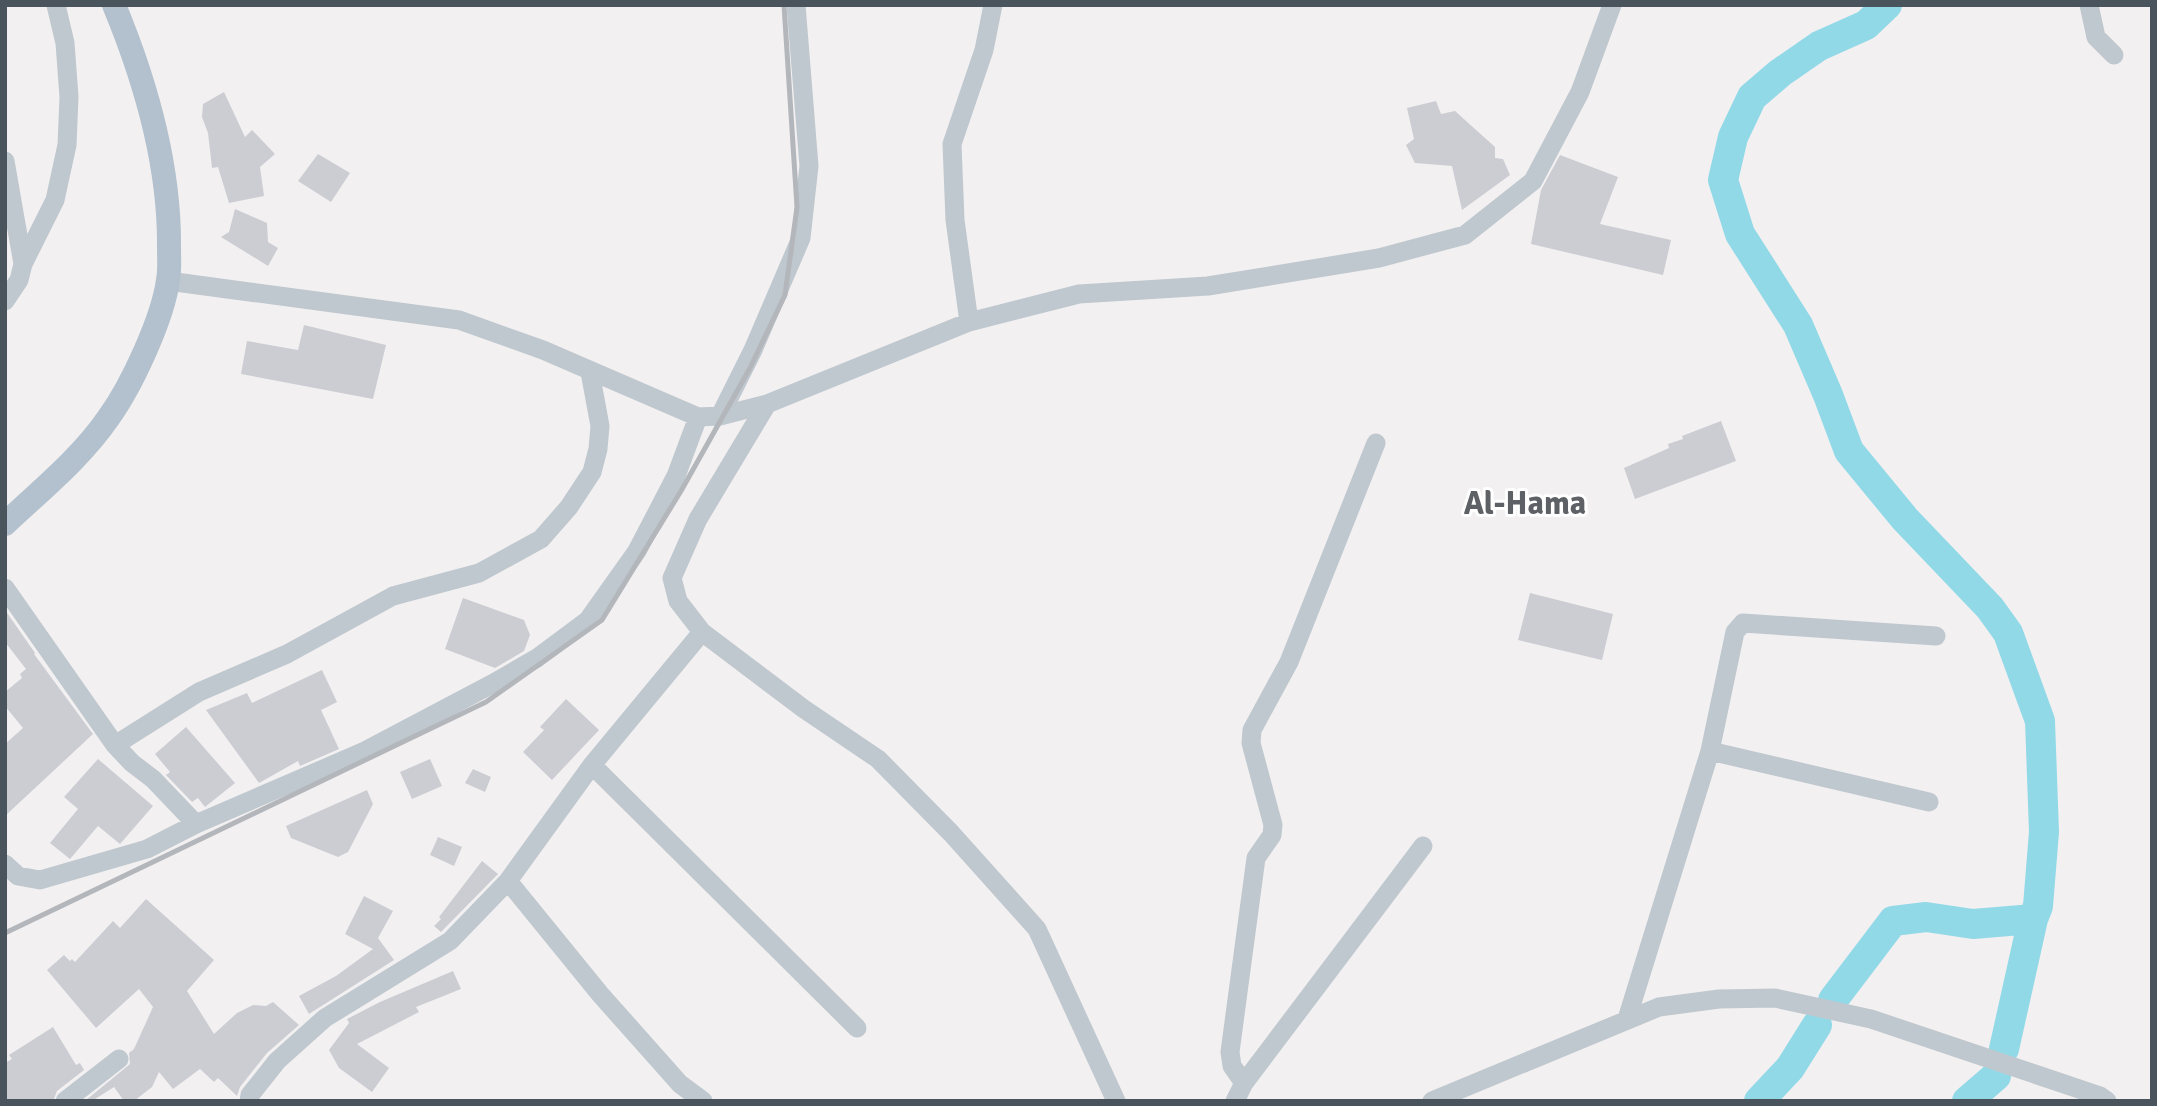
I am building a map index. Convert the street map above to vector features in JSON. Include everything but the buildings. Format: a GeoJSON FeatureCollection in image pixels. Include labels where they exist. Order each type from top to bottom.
{"type":"FeatureCollection","features":[{"type":"Feature","properties":{"kind":"main road"},"geometry":{"type":"LineString","coordinates":[[5,524],[74,460],[110,417],[137,369],[168,281],[169,217],[164,171],[137,67],[114,5]]}},
{"type":"Feature","properties":{"kind":"street"},"geometry":{"type":"LineString","coordinates":[[5,300],[19,280],[23,264],[55,200],[67,145],[69,97],[65,43],[56,5]]}},
{"type":"Feature","properties":{"kind":"street"},"geometry":{"type":"LineString","coordinates":[[720,416],[763,329],[801,238],[809,166],[796,5]]}},
{"type":"Feature","properties":{"kind":"street"},"geometry":{"type":"LineString","coordinates":[[969,322],[955,220],[953,144],[984,50],[993,5]]}},
{"type":"Feature","properties":{"kind":"street"},"geometry":{"type":"LineString","coordinates":[[168,281],[459,320],[543,351],[698,417],[720,416],[767,404],[969,322],[1079,294],[1208,286],[1379,258],[1465,235],[1533,181],[1580,92],[1612,5]]}},
{"type":"Feature","properties":{"kind":"street"},"geometry":{"type":"LineString","coordinates":[[2089,5],[2096,37],[2115,55]]}},
{"type":"Feature","properties":{"kind":"street"},"geometry":{"type":"LineString","coordinates":[[5,161],[23,264]]}},
{"type":"Feature","properties":{"kind":"street"},"geometry":{"type":"LineString","coordinates":[[115,745],[199,692],[287,654],[393,596],[479,573],[541,539],[569,507],[592,472],[600,426],[590,372]]}},
{"type":"Feature","properties":{"kind":"street"},"geometry":{"type":"LineString","coordinates":[[767,404],[698,519],[672,578],[678,601],[702,632],[804,709],[878,759],[951,832],[1037,929],[1116,1101]]}},
{"type":"Feature","properties":{"kind":"street"},"geometry":{"type":"LineString","coordinates":[[5,864],[18,876],[40,880],[147,849],[196,824],[365,751],[537,658],[588,620],[637,551],[676,475],[698,417]]}},
{"type":"Feature","properties":{"kind":"street"},"geometry":{"type":"LineString","coordinates":[[1244,1083],[1232,1066],[1230,1052],[1256,858],[1272,835],[1273,825],[1251,743],[1252,730],[1289,662],[1376,443]]}},
{"type":"Feature","properties":{"kind":"street"},"geometry":{"type":"LineString","coordinates":[[5,588],[115,745],[153,779],[196,824]]}},
{"type":"Feature","properties":{"kind":"street"},"geometry":{"type":"LineString","coordinates":[[1627,1018],[1710,751],[1735,632],[1743,623],[1936,636]]}},
{"type":"Feature","properties":{"kind":"street"},"geometry":{"type":"LineString","coordinates":[[249,1101],[250,1095],[277,1060],[325,1018],[450,941],[508,881],[593,765],[702,632]]}},
{"type":"Feature","properties":{"kind":"street"},"geometry":{"type":"LineString","coordinates":[[1710,751],[1929,802]]}},
{"type":"Feature","properties":{"kind":"street"},"geometry":{"type":"LineString","coordinates":[[593,765],[857,1028]]}},
{"type":"Feature","properties":{"kind":"street"},"geometry":{"type":"LineString","coordinates":[[1235,1101],[1244,1083],[1423,846]]}},
{"type":"Feature","properties":{"kind":"street"},"geometry":{"type":"LineString","coordinates":[[508,881],[600,994],[680,1084],[703,1101]]}},
{"type":"Feature","properties":{"kind":"street"},"geometry":{"type":"LineString","coordinates":[[1432,1101],[1659,1007],[1719,999],[1775,998],[1871,1019],[2100,1096],[2107,1101]]}},
{"type":"Feature","properties":{"kind":"street"},"geometry":{"type":"LineString","coordinates":[[65,1101],[119,1059]]}},
{"type":"Feature","properties":{"kind":"waterway"},"geometry":{"type":"LineString","coordinates":[[1833,1000],[1893,921],[1926,917],[1973,924],[2033,919],[2038,906],[2044,832],[2040,721],[2008,633],[1990,608],[1905,519],[1849,451],[1798,325],[1740,234],[1723,180],[1733,137],[1752,97],[1780,73],[1819,46],[1866,25],[1887,5]]}},
{"type":"Feature","properties":{"kind":"waterway"},"geometry":{"type":"LineString","coordinates":[[2004,1049],[2033,919]]}},
{"type":"Feature","properties":{"kind":"waterway"},"geometry":{"type":"LineString","coordinates":[[1759,1101],[1790,1068],[1817,1025]]}},
{"type":"Feature","properties":{"kind":"waterway"},"geometry":{"type":"LineString","coordinates":[[1967,1101],[1996,1076]]}},
{"type":"Feature","properties":{"kind":"railway"},"geometry":{"type":"LineString","coordinates":[[5,933],[486,702],[602,620],[681,491],[750,368],[785,295],[797,207],[784,5]]}},
{"type":"Feature","properties":{"kind":"district","name":"Al-Hama"},"geometry":{"type":"Point","coordinates":[1525,503]}}]}
